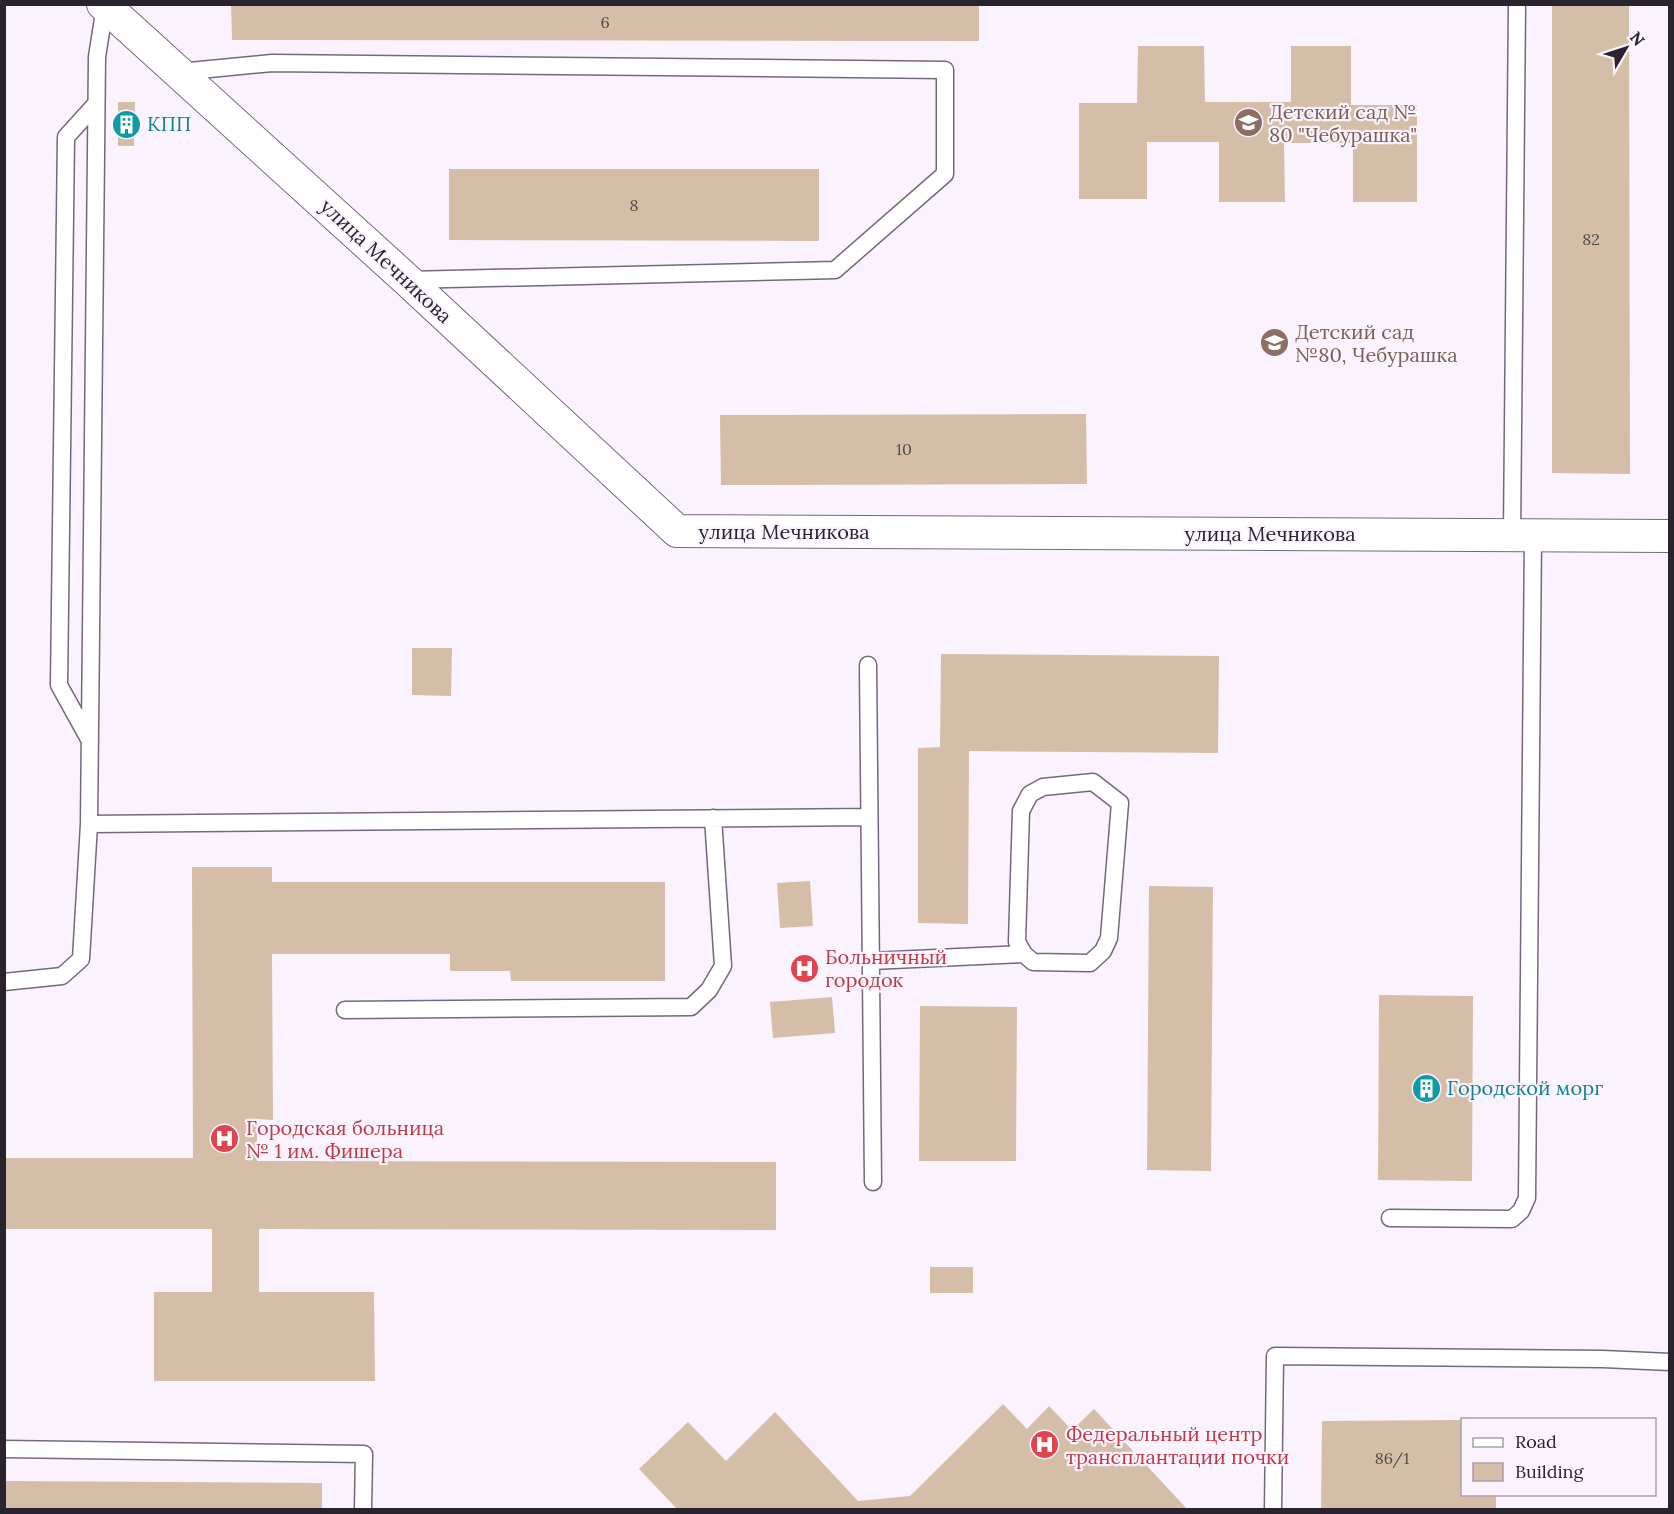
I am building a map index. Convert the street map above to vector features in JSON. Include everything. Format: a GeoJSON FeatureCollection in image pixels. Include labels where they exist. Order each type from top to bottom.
{"type":"FeatureCollection","features":[{"type":"Feature","properties":{"kind":"street","name":"улица Мечникова"},"geometry":{"type":"LineString","coordinates":[[104,5],[407,280],[677,531],[1670,536]]}},
{"type":"Feature","properties":{"kind":"lane"},"geometry":{"type":"LineString","coordinates":[[1390,1218],[1512,1219],[1521,1210],[1527,1198],[1517,4]]}},
{"type":"Feature","properties":{"kind":"lane"},"geometry":{"type":"LineString","coordinates":[[4,982],[62,976],[81,959],[89,824],[97,57],[104,5]]}},
{"type":"Feature","properties":{"kind":"lane"},"geometry":{"type":"LineString","coordinates":[[178,72],[272,63],[945,70],[945,174],[835,270],[407,280]]}},
{"type":"Feature","properties":{"kind":"lane"},"geometry":{"type":"LineString","coordinates":[[90,742],[59,685],[66,137],[96,104]]}},
{"type":"Feature","properties":{"kind":"lane"},"geometry":{"type":"LineString","coordinates":[[868,665],[873,1182]]}},
{"type":"Feature","properties":{"kind":"lane"},"geometry":{"type":"LineString","coordinates":[[871,961],[1024,954],[1033,962],[1090,963],[1103,951],[1109,938],[1120,803],[1093,782],[1043,787],[1030,794],[1021,811],[1017,942],[1024,954]]}},
{"type":"Feature","properties":{"kind":"lane"},"geometry":{"type":"LineString","coordinates":[[89,824],[869,817]]}},
{"type":"Feature","properties":{"kind":"lane"},"geometry":{"type":"LineString","coordinates":[[345,1010],[691,1007],[709,990],[723,966],[713,818]]}},
{"type":"Feature","properties":{"kind":"lane"},"geometry":{"type":"LineString","coordinates":[[1273,1509],[1275,1356],[1603,1359],[1670,1362]]}},
{"type":"Feature","properties":{"kind":"lane"},"geometry":{"type":"LineString","coordinates":[[4,1449],[363,1454],[363,1509]]}},
{"type":"Feature","properties":{"kind":"building"},"geometry":{"type":"Polygon","coordinates":[[[231,4],[979,4],[979,41],[232,40],[231,4]]]}},
{"type":"Feature","properties":{"kind":"building"},"geometry":{"type":"Polygon","coordinates":[[[1552,4],[1629,4],[1630,474],[1552,473],[1552,4]]]}},
{"type":"Feature","properties":{"kind":"building","name":"Детский сад № 80 \"Чебурашка\""},"geometry":{"type":"Polygon","coordinates":[[[1138,46],[1204,46],[1205,102],[1291,102],[1291,46],[1351,46],[1351,105],[1417,105],[1417,202],[1353,202],[1353,143],[1284,143],[1285,202],[1219,202],[1219,142],[1147,142],[1147,199],[1079,199],[1079,103],[1137,103],[1138,46]]]}},
{"type":"Feature","properties":{"kind":"building","name":"КПП"},"geometry":{"type":"Polygon","coordinates":[[[118,102],[135,102],[134,146],[118,146],[118,102]]]}},
{"type":"Feature","properties":{"kind":"building"},"geometry":{"type":"Polygon","coordinates":[[[449,169],[819,169],[819,241],[449,240],[449,169]]]}},
{"type":"Feature","properties":{"kind":"building"},"geometry":{"type":"Polygon","coordinates":[[[1086,414],[1087,484],[721,485],[720,415],[1086,414]]]}},
{"type":"Feature","properties":{"kind":"building"},"geometry":{"type":"Polygon","coordinates":[[[412,648],[452,648],[451,696],[412,695],[412,648]]]}},
{"type":"Feature","properties":{"kind":"building"},"geometry":{"type":"Polygon","coordinates":[[[941,654],[1219,656],[1218,753],[969,751],[968,924],[918,923],[918,748],[940,747],[941,654]]]}},
{"type":"Feature","properties":{"kind":"building","name":"Городская больница № 1 им. Фишера"},"geometry":{"type":"Polygon","coordinates":[[[192,867],[272,867],[272,882],[665,882],[665,981],[511,981],[510,971],[450,971],[450,954],[272,954],[273,1120],[257,1119],[257,1161],[776,1162],[776,1230],[259,1229],[259,1292],[374,1292],[375,1381],[154,1381],[154,1292],[212,1292],[212,1229],[4,1229],[4,1158],[193,1158],[192,867]]]}},
{"type":"Feature","properties":{"kind":"building"},"geometry":{"type":"Polygon","coordinates":[[[810,881],[813,926],[780,928],[777,883],[810,881]]]}},
{"type":"Feature","properties":{"kind":"building"},"geometry":{"type":"Polygon","coordinates":[[[1149,886],[1213,887],[1211,1171],[1147,1170],[1149,886]]]}},
{"type":"Feature","properties":{"kind":"building","name":"Городской морг"},"geometry":{"type":"Polygon","coordinates":[[[1379,995],[1473,996],[1472,1181],[1378,1180],[1379,995]]]}},
{"type":"Feature","properties":{"kind":"building"},"geometry":{"type":"Polygon","coordinates":[[[832,997],[835,1033],[773,1038],[770,1002],[832,997]]]}},
{"type":"Feature","properties":{"kind":"building"},"geometry":{"type":"Polygon","coordinates":[[[920,1006],[1017,1007],[1016,1161],[919,1161],[920,1006]]]}},
{"type":"Feature","properties":{"kind":"building"},"geometry":{"type":"Polygon","coordinates":[[[930,1267],[973,1267],[973,1293],[930,1293],[930,1267]]]}},
{"type":"Feature","properties":{"kind":"building","name":"Федеральный центр трансплантации почки"},"geometry":{"type":"Polygon","coordinates":[[[1003,1404],[1027,1429],[1049,1406],[1072,1430],[1094,1409],[1188,1510],[678,1510],[639,1469],[688,1422],[726,1461],[775,1412],[858,1501],[910,1496],[1003,1404]]]}},
{"type":"Feature","properties":{"kind":"building","name":"Федеральный центр трансплантации почки"},"geometry":{"type":"Polygon","coordinates":[[[1461,1420],[1461,1496],[1496,1496],[1496,1510],[1321,1510],[1322,1421],[1461,1420]]]}},
{"type":"Feature","properties":{"kind":"building"},"geometry":{"type":"Polygon","coordinates":[[[4,1481],[322,1483],[322,1510],[4,1510],[4,1481]]]}},
{"type":"Feature","properties":{"kind":"place","name":"Детский сад № 80 \"Чебурашка\""},"geometry":{"type":"Point","coordinates":[1248,123]}},
{"type":"Feature","properties":{"kind":"place","name":"КПП"},"geometry":{"type":"Point","coordinates":[126,124]}},
{"type":"Feature","properties":{"kind":"place","name":"Детский сад №80, Чебурашка"},"geometry":{"type":"Point","coordinates":[1274,343]}},
{"type":"Feature","properties":{"kind":"place","name":"Больничный городок"},"geometry":{"type":"Point","coordinates":[804,968]}},
{"type":"Feature","properties":{"kind":"place","name":"Городской морг"},"geometry":{"type":"Point","coordinates":[1426,1088]}},
{"type":"Feature","properties":{"kind":"place","name":"Городская больница № 1 им. Фишера"},"geometry":{"type":"Point","coordinates":[225,1139]}},
{"type":"Feature","properties":{"kind":"place","name":"Федеральный центр трансплантации почки"},"geometry":{"type":"Point","coordinates":[1045,1445]}}]}
